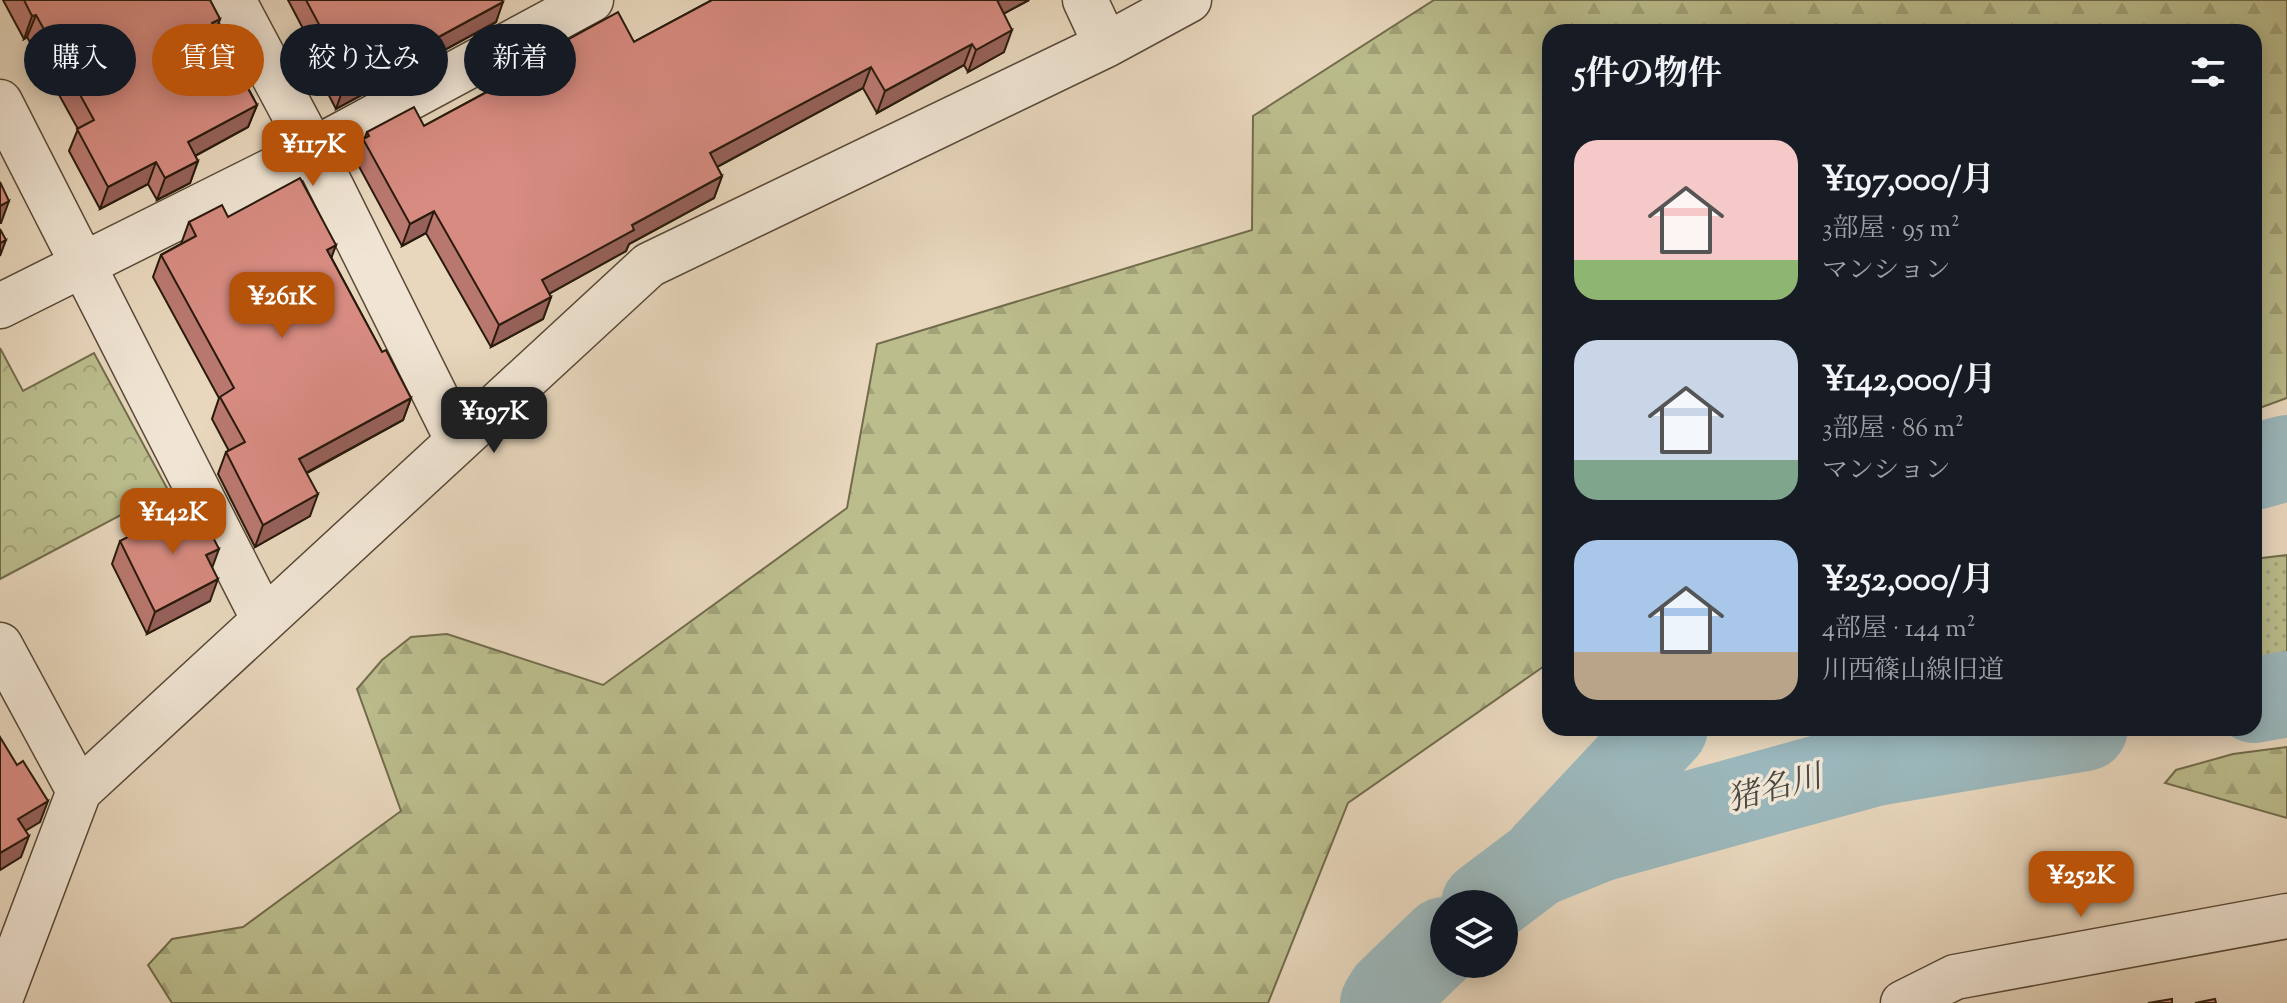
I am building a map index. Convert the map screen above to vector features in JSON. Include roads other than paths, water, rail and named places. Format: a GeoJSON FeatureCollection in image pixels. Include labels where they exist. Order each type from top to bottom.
{"type":"FeatureCollection","features":[{"type":"Feature","properties":{"kind":"street"},"geometry":{"type":"LineString","coordinates":[[233,0],[313,150],[458,441]]}},
{"type":"Feature","properties":{"kind":"street"},"geometry":{"type":"LineString","coordinates":[[0,306],[313,150],[515,17],[591,0]]}},
{"type":"Feature","properties":{"kind":"street"},"geometry":{"type":"LineString","coordinates":[[1085,0],[1106,45]]}},
{"type":"Feature","properties":{"kind":"street"},"geometry":{"type":"LineString","coordinates":[[0,1000],[79,791],[649,265],[1106,45],[1189,0]]}},
{"type":"Feature","properties":{"kind":"street"},"geometry":{"type":"LineString","coordinates":[[0,102],[264,620]]}},
{"type":"Feature","properties":{"kind":"street"},"geometry":{"type":"LineString","coordinates":[[0,645],[79,791]]}},
{"type":"Feature","properties":{"kind":"street"},"geometry":{"type":"LineString","coordinates":[[1903,1003],[1955,977],[2287,916]]}},
{"type":"Feature","properties":{"kind":"waterway"},"geometry":{"type":"LineString","coordinates":[[2262,465],[2287,458]]}},
{"type":"Feature","properties":{"kind":"waterway","name":"猪名川"},"geometry":{"type":"LineString","coordinates":[[2262,699],[2287,694]]}},
{"type":"Feature","properties":{"kind":"waterway"},"geometry":{"type":"LineString","coordinates":[[1545,856],[1658,736]]}},
{"type":"Feature","properties":{"kind":"waterway","name":"猪名川"},"geometry":{"type":"LineString","coordinates":[[1503,890],[1537,864],[1599,839],[1875,763],[2037,736]]}},
{"type":"Feature","properties":{"kind":"waterway","name":"猪名川"},"geometry":{"type":"LineString","coordinates":[[1383,1003],[1389,993],[1430,953]]}}]}
